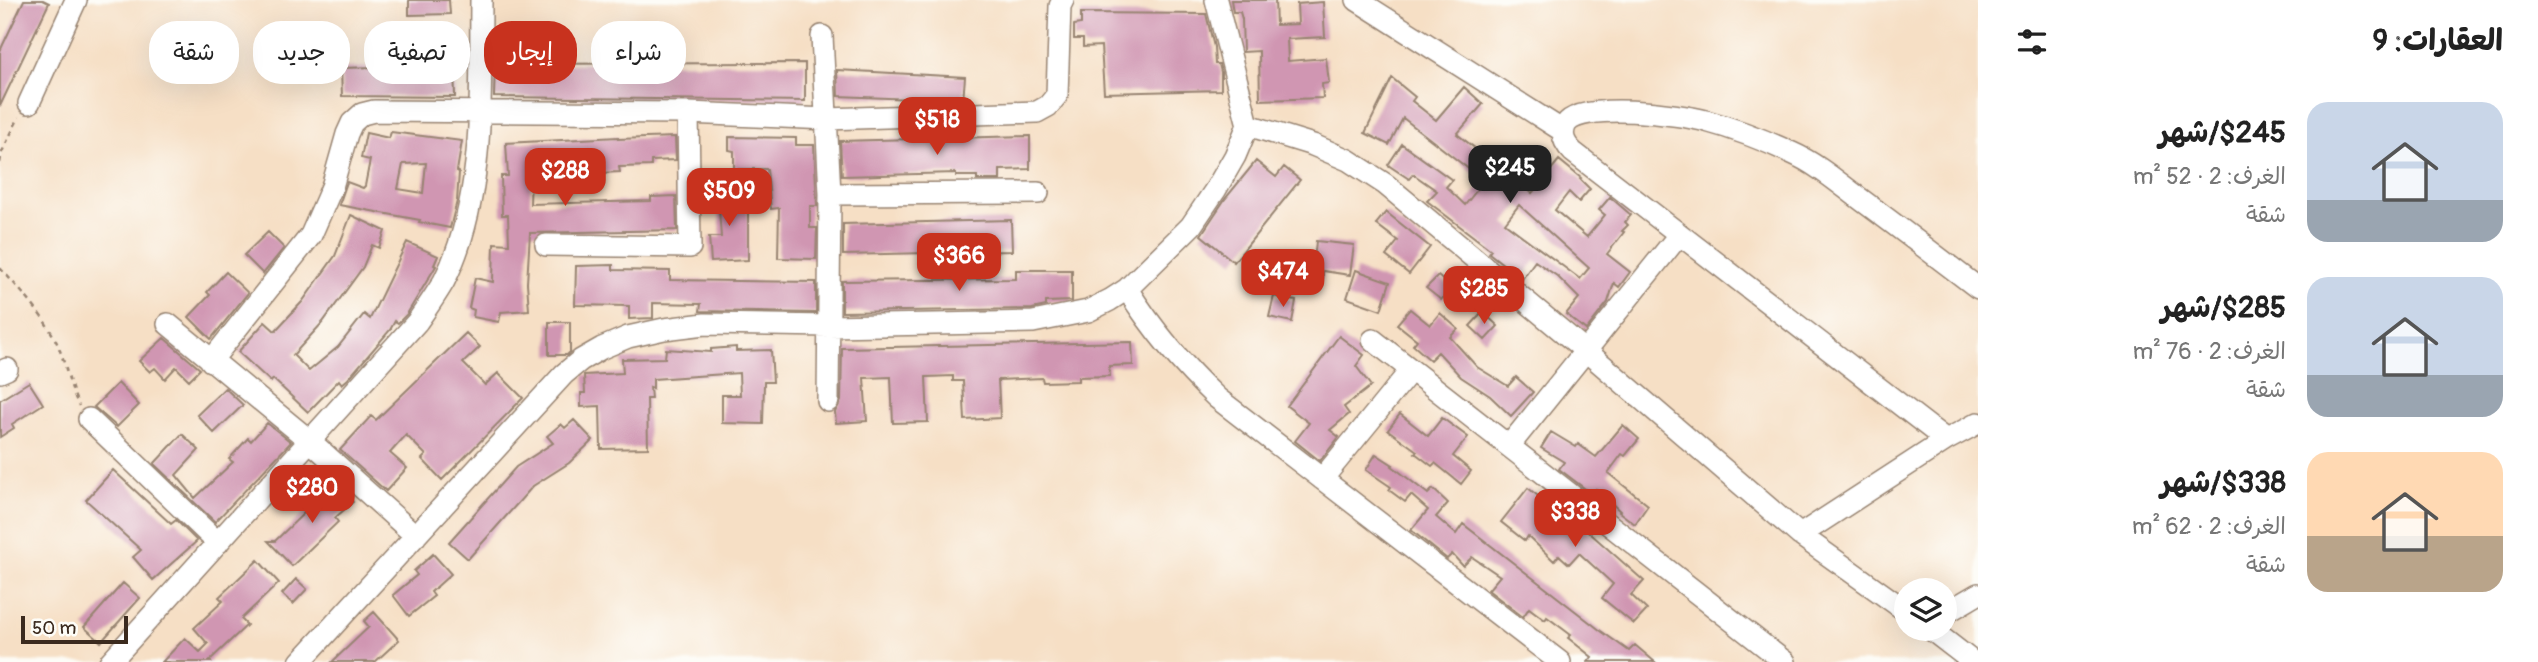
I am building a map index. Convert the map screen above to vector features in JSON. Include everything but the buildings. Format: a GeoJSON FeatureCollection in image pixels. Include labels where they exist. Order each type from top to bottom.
{"type":"FeatureCollection","features":[{"type":"Feature","properties":{"kind":"street"},"geometry":{"type":"LineString","coordinates":[[29,103],[76,0]]}},
{"type":"Feature","properties":{"kind":"street"},"geometry":{"type":"LineString","coordinates":[[110,662],[417,322],[444,281],[468,212],[475,170],[481,0]]}},
{"type":"Feature","properties":{"kind":"street"},"geometry":{"type":"LineString","coordinates":[[211,361],[311,235],[332,187],[347,134],[352,123],[362,114],[374,111],[688,113],[827,119],[1037,112],[1048,106],[1057,95],[1060,6],[1063,0]]}},
{"type":"Feature","properties":{"kind":"street"},"geometry":{"type":"LineString","coordinates":[[300,662],[564,374],[602,348],[628,337],[705,324],[829,326],[1033,322],[1088,311],[1128,289],[1191,226],[1235,156],[1248,125],[1216,0]]}},
{"type":"Feature","properties":{"kind":"street"},"geometry":{"type":"LineString","coordinates":[[1357,0],[1563,131]]}},
{"type":"Feature","properties":{"kind":"street"},"geometry":{"type":"LineString","coordinates":[[822,36],[830,194],[828,401]]}},
{"type":"Feature","properties":{"kind":"street"},"geometry":{"type":"LineString","coordinates":[[1946,440],[1573,152],[1565,143],[1563,131],[1568,120],[1581,115],[1606,112],[1664,113],[1705,120],[1756,137],[1795,154],[1833,178],[1976,285]]}},
{"type":"Feature","properties":{"kind":"street"},"geometry":{"type":"LineString","coordinates":[[546,245],[690,247],[688,113]]}},
{"type":"Feature","properties":{"kind":"street"},"geometry":{"type":"LineString","coordinates":[[1248,125],[1314,145],[1348,160],[1385,184],[1586,351],[1800,535],[1894,602]]}},
{"type":"Feature","properties":{"kind":"street"},"geometry":{"type":"LineString","coordinates":[[830,194],[1038,194]]}},
{"type":"Feature","properties":{"kind":"street"},"geometry":{"type":"LineString","coordinates":[[1509,446],[1679,235]]}},
{"type":"Feature","properties":{"kind":"street"},"geometry":{"type":"LineString","coordinates":[[1128,289],[1160,338],[1217,398],[1560,662]]}},
{"type":"Feature","properties":{"kind":"street"},"geometry":{"type":"LineString","coordinates":[[169,324],[310,441],[416,536]]}},
{"type":"Feature","properties":{"kind":"street"},"geometry":{"type":"LineString","coordinates":[[1373,340],[1785,662]]}},
{"type":"Feature","properties":{"kind":"street"},"geometry":{"type":"LineString","coordinates":[[1322,479],[1411,370]]}},
{"type":"Feature","properties":{"kind":"street"},"geometry":{"type":"LineString","coordinates":[[89,419],[218,543]]}},
{"type":"Feature","properties":{"kind":"street"},"geometry":{"type":"LineString","coordinates":[[1800,535],[1946,440],[1978,423]]}},
{"type":"Feature","properties":{"kind":"street"},"geometry":{"type":"LineString","coordinates":[[1957,606],[1978,594]]}},
{"type":"Feature","properties":{"kind":"street"},"geometry":{"type":"LineString","coordinates":[[1946,641],[1973,662]]}},
{"type":"Feature","properties":{"kind":"path"},"geometry":{"type":"LineString","coordinates":[[0,163],[16,121],[29,103]]}},
{"type":"Feature","properties":{"kind":"path"},"geometry":{"type":"LineString","coordinates":[[0,268],[49,327],[79,405],[89,419]]}}]}
